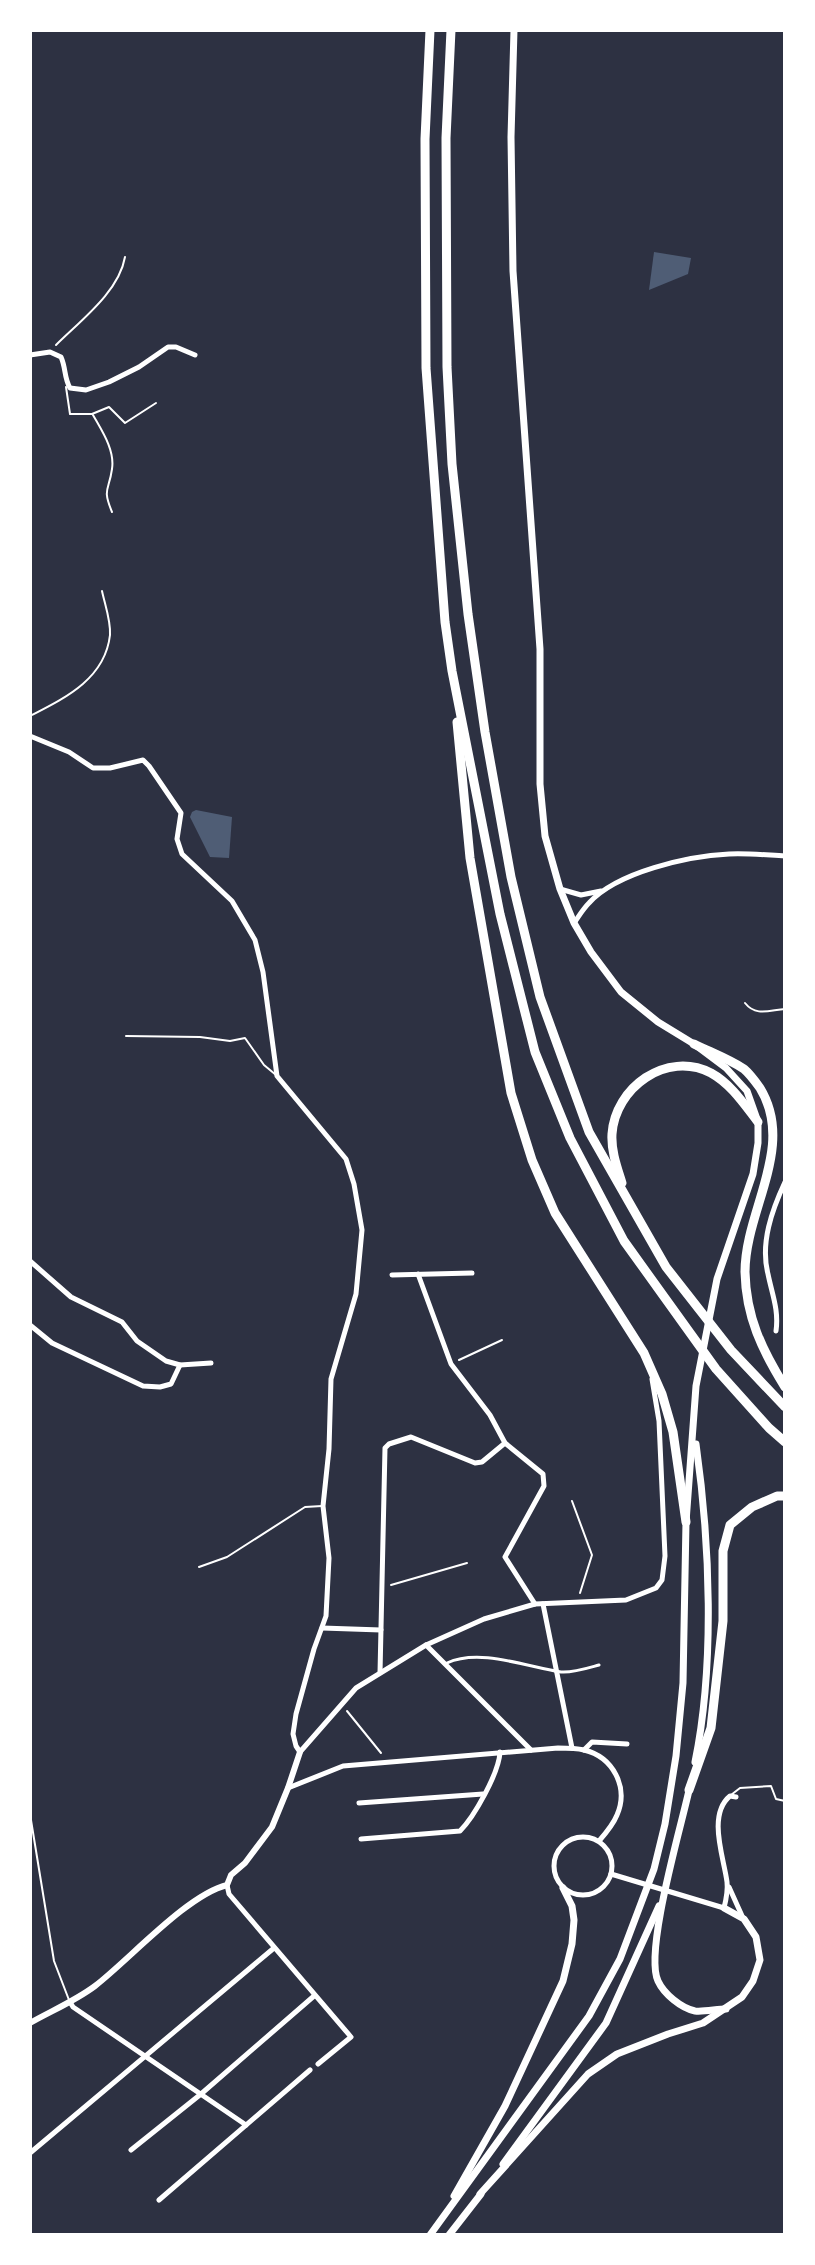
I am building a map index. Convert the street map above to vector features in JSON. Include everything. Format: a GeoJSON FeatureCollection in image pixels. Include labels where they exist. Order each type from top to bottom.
{"type":"FeatureCollection","features":[{"type":"Feature","properties":{"kind":"highway"},"geometry":{"type":"LineString","coordinates":[[430,30],[425,139],[426,368],[445,622],[470,858],[511,1093],[532,1160],[555,1213],[650,1367],[662,1394],[673,1432],[686,1522]]}},
{"type":"Feature","properties":{"kind":"highway"},"geometry":{"type":"LineString","coordinates":[[451,30],[446,138],[447,367],[452,464],[468,614],[485,732],[511,877],[540,997],[589,1132],[666,1267],[731,1350],[785,1407]]}},
{"type":"Feature","properties":{"kind":"highway"},"geometry":{"type":"LineString","coordinates":[[452,671],[500,914],[535,1052],[570,1138],[624,1241],[716,1369],[785,1442]]}},
{"type":"Feature","properties":{"kind":"highway"},"geometry":{"type":"LineString","coordinates":[[694,1044],[744,1070],[754,1080],[771,1112],[772,1153],[754,1216],[745,1273],[751,1320],[763,1351],[785,1387]]}},
{"type":"Feature","properties":{"kind":"highway"},"geometry":{"type":"LineString","coordinates":[[627,1201],[613,1153],[614,1118],[620,1103],[643,1078],[675,1066],[708,1071],[731,1088],[758,1122]]}},
{"type":"Feature","properties":{"kind":"highway"},"geometry":{"type":"LineString","coordinates":[[689,1790],[711,1728],[723,1621],[723,1551],[730,1525],[752,1507],[777,1496],[785,1496]]}},
{"type":"Feature","properties":{"kind":"main road"},"geometry":{"type":"LineString","coordinates":[[430,2235],[589,2016],[620,1959],[647,1893],[665,1824],[676,1756],[685,1631],[686,1522],[696,1386],[717,1279],[753,1174],[758,1143],[758,1122],[747,1091],[726,1068],[658,1022],[621,992],[591,952],[574,923],[560,889],[545,836],[540,784],[540,649],[513,271],[511,137],[514,30]]}},
{"type":"Feature","properties":{"kind":"main road"},"geometry":{"type":"LineString","coordinates":[[694,1430],[702,1486],[707,1593],[702,1725],[664,1897],[655,1954],[657,1979],[670,1998],[694,2011],[726,2009]]}},
{"type":"Feature","properties":{"kind":"main road"},"geometry":{"type":"LineString","coordinates":[[437,2225],[505,2106],[563,1981],[574,1920],[572,1906],[563,1888]]}},
{"type":"Feature","properties":{"kind":"main road"},"geometry":{"type":"LineString","coordinates":[[449,2235],[606,2023],[664,1897]]}},
{"type":"Feature","properties":{"kind":"main road"},"geometry":{"type":"LineString","coordinates":[[480,2194],[588,2074],[617,2054],[703,2023],[742,1997],[753,1981],[760,1960],[756,1937],[744,1919],[724,1908]]}},
{"type":"Feature","properties":{"kind":"street"},"geometry":{"type":"LineString","coordinates":[[30,355],[50,352],[61,357],[70,388],[86,390],[139,367],[168,347],[195,355]]}},
{"type":"Feature","properties":{"kind":"street"},"geometry":{"type":"LineString","coordinates":[[30,736],[69,752],[93,768],[110,768],[143,760],[149,766],[181,813],[177,839],[182,854],[232,901],[255,940],[263,972],[277,1076],[346,1159],[354,1184],[362,1230],[356,1294],[331,1379],[329,1449],[323,1506],[329,1558],[326,1616],[296,1714],[293,1734],[300,1752]]}},
{"type":"Feature","properties":{"kind":"street"},"geometry":{"type":"LineString","coordinates":[[574,923],[588,903],[602,891],[629,877],[677,862],[729,854],[785,856]]}},
{"type":"Feature","properties":{"kind":"street"},"geometry":{"type":"LineString","coordinates":[[560,889],[581,895],[602,891]]}},
{"type":"Feature","properties":{"kind":"street"},"geometry":{"type":"LineString","coordinates":[[776,1331],[776,1302],[767,1272],[765,1247],[776,1202],[785,1182]]}},
{"type":"Feature","properties":{"kind":"street"},"geometry":{"type":"LineString","coordinates":[[30,1261],[71,1297],[122,1322],[137,1341],[166,1361],[180,1365],[211,1363]]}},
{"type":"Feature","properties":{"kind":"street"},"geometry":{"type":"LineString","coordinates":[[392,1275],[472,1273]]}},
{"type":"Feature","properties":{"kind":"street"},"geometry":{"type":"LineString","coordinates":[[418,1274],[451,1364],[490,1415],[505,1443],[543,1474],[544,1486],[505,1557],[535,1604]]}},
{"type":"Feature","properties":{"kind":"street"},"geometry":{"type":"LineString","coordinates":[[30,1325],[52,1343],[143,1386],[171,1384],[180,1365]]}},
{"type":"Feature","properties":{"kind":"street"},"geometry":{"type":"LineString","coordinates":[[318,2064],[351,2037],[229,1894],[227,1885],[231,1875],[245,1863],[272,1827],[300,1752],[356,1688],[426,1645],[484,1619],[535,1604],[626,1600],[656,1588],[662,1580],[665,1556],[659,1421],[650,1367]]}},
{"type":"Feature","properties":{"kind":"street"},"geometry":{"type":"LineString","coordinates":[[380,1673],[385,1448],[411,1437],[475,1463],[482,1462],[505,1443]]}},
{"type":"Feature","properties":{"kind":"street"},"geometry":{"type":"LineString","coordinates":[[543,1604],[572,1748]]}},
{"type":"Feature","properties":{"kind":"street"},"geometry":{"type":"LineString","coordinates":[[322,1628],[381,1630]]}},
{"type":"Feature","properties":{"kind":"street"},"geometry":{"type":"LineString","coordinates":[[426,1645],[532,1750]]}},
{"type":"Feature","properties":{"kind":"street"},"geometry":{"type":"LineString","coordinates":[[444,1665],[469,1656],[565,1673],[599,1665]]}},
{"type":"Feature","properties":{"kind":"street"},"geometry":{"type":"LineString","coordinates":[[512,1752],[521,1740]]}},
{"type":"Feature","properties":{"kind":"street"},"geometry":{"type":"LineString","coordinates":[[584,1750],[592,1742],[627,1744]]}},
{"type":"Feature","properties":{"kind":"street"},"geometry":{"type":"LineString","coordinates":[[288,1788],[343,1766],[500,1752],[584,1750],[606,1761],[616,1772],[622,1789],[617,1816],[599,1841]]}},
{"type":"Feature","properties":{"kind":"street"},"geometry":{"type":"LineString","coordinates":[[361,1839],[460,1831],[468,1823],[498,1766],[500,1752]]}},
{"type":"Feature","properties":{"kind":"street"},"geometry":{"type":"LineString","coordinates":[[359,1803],[483,1794]]}},
{"type":"Feature","properties":{"kind":"street"},"geometry":{"type":"LineString","coordinates":[[733,1797],[726,1799],[721,1808],[718,1832],[728,1885],[744,1919]]}},
{"type":"Feature","properties":{"kind":"street"},"geometry":{"type":"LineString","coordinates":[[590,1837],[599,1841],[610,1855],[611,1874],[600,1890],[581,1896],[563,1888],[553,1871],[553,1861],[563,1844],[571,1839],[590,1837]]}},
{"type":"Feature","properties":{"kind":"street"},"geometry":{"type":"LineString","coordinates":[[611,1874],[724,1908],[728,1885]]}},
{"type":"Feature","properties":{"kind":"street"},"geometry":{"type":"LineString","coordinates":[[30,2023],[94,1987],[175,1917],[215,1888],[227,1885]]}},
{"type":"Feature","properties":{"kind":"street"},"geometry":{"type":"LineString","coordinates":[[30,2153],[274,1948]]}},
{"type":"Feature","properties":{"kind":"street"},"geometry":{"type":"LineString","coordinates":[[131,2150],[314,1996]]}},
{"type":"Feature","properties":{"kind":"street"},"geometry":{"type":"LineString","coordinates":[[69,2001],[73,2007],[246,2125]]}},
{"type":"Feature","properties":{"kind":"street"},"geometry":{"type":"LineString","coordinates":[[159,2200],[310,2070]]}},
{"type":"Feature","properties":{"kind":"lane"},"geometry":{"type":"LineString","coordinates":[[66,381],[70,414],[92,414],[109,407],[125,423],[156,403]]}},
{"type":"Feature","properties":{"kind":"lane"},"geometry":{"type":"LineString","coordinates":[[92,414],[106,437],[113,459],[106,486],[106,497],[112,512]]}},
{"type":"Feature","properties":{"kind":"lane"},"geometry":{"type":"LineString","coordinates":[[30,716],[73,694],[99,667],[110,634],[102,591]]}},
{"type":"Feature","properties":{"kind":"lane"},"geometry":{"type":"LineString","coordinates":[[745,1003],[758,1012],[785,1009]]}},
{"type":"Feature","properties":{"kind":"lane"},"geometry":{"type":"LineString","coordinates":[[126,1036],[200,1037],[230,1041],[245,1038],[264,1065],[277,1076]]}},
{"type":"Feature","properties":{"kind":"lane"},"geometry":{"type":"LineString","coordinates":[[199,1567],[227,1557],[305,1507],[323,1506]]}},
{"type":"Feature","properties":{"kind":"lane"},"geometry":{"type":"LineString","coordinates":[[733,1797],[740,1788],[771,1786],[776,1799],[785,1801]]}},
{"type":"Feature","properties":{"kind":"lane"},"geometry":{"type":"LineString","coordinates":[[30,1814],[54,1961],[69,2001]]}},
{"type":"Feature","properties":{"kind":"path"},"geometry":{"type":"LineString","coordinates":[[50,352],[108,293],[124,267],[125,257]]}},
{"type":"Feature","properties":{"kind":"path"},"geometry":{"type":"LineString","coordinates":[[451,1364],[502,1340]]}},
{"type":"Feature","properties":{"kind":"path"},"geometry":{"type":"LineString","coordinates":[[572,1501],[592,1555],[577,1602]]}},
{"type":"Feature","properties":{"kind":"path"},"geometry":{"type":"LineString","coordinates":[[382,1587],[467,1563]]}},
{"type":"Feature","properties":{"kind":"path"},"geometry":{"type":"LineString","coordinates":[[342,1705],[379,1748],[385,1761]]}},
{"type":"Feature","properties":{"kind":"water"},"geometry":{"type":"Polygon","coordinates":[[[654,252],[691,258],[688,274],[649,290],[654,252]]]}},
{"type":"Feature","properties":{"kind":"water"},"geometry":{"type":"Polygon","coordinates":[[[196,810],[232,817],[229,858],[210,857],[190,817],[196,810]]]}}]}
